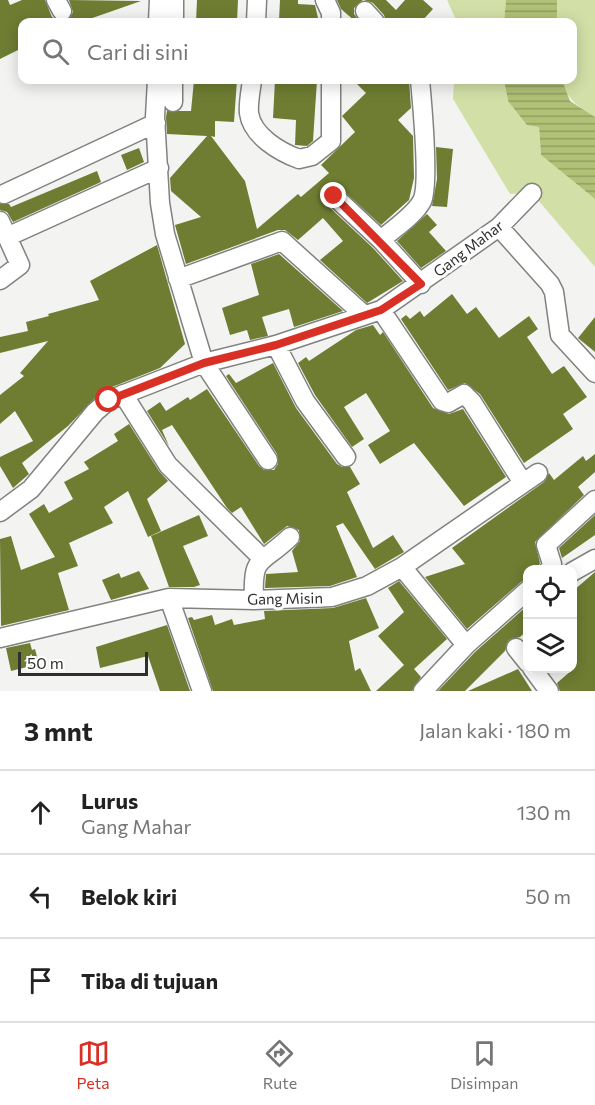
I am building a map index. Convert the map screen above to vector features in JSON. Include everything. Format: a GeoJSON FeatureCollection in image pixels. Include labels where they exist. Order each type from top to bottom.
{"type":"FeatureCollection","features":[{"type":"Feature","properties":{"kind":"street"},"geometry":{"type":"LineString","coordinates":[[158,18],[159,0]]}},
{"type":"Feature","properties":{"kind":"street"},"geometry":{"type":"LineString","coordinates":[[174,0],[174,18]]}},
{"type":"Feature","properties":{"kind":"street"},"geometry":{"type":"LineString","coordinates":[[256,18],[257,0]]}},
{"type":"Feature","properties":{"kind":"street"},"geometry":{"type":"LineString","coordinates":[[325,0],[331,18]]}},
{"type":"Feature","properties":{"kind":"street"},"geometry":{"type":"LineString","coordinates":[[157,84],[156,123],[165,234],[178,279],[204,363],[268,460]]}},
{"type":"Feature","properties":{"kind":"street"},"geometry":{"type":"LineString","coordinates":[[173,84],[173,102]]}},
{"type":"Feature","properties":{"kind":"street"},"geometry":{"type":"LineString","coordinates":[[252,84],[249,114],[253,123],[273,146],[298,159],[312,156],[331,141],[331,84]]}},
{"type":"Feature","properties":{"kind":"street"},"geometry":{"type":"LineString","coordinates":[[381,240],[418,207],[424,194],[424,120],[420,84]]}},
{"type":"Feature","properties":{"kind":"street"},"geometry":{"type":"LineString","coordinates":[[4,194],[156,123]]}},
{"type":"Feature","properties":{"kind":"street"},"geometry":{"type":"LineString","coordinates":[[0,280],[20,264],[4,228],[159,168]]}},
{"type":"Feature","properties":{"kind":"street","name":"Gang Mahar"},"geometry":{"type":"LineString","coordinates":[[0,512],[31,489],[94,412],[109,400],[204,363],[276,345],[372,312],[421,284],[499,227],[532,193]]}},
{"type":"Feature","properties":{"kind":"street"},"geometry":{"type":"LineString","coordinates":[[334,196],[381,240],[421,284]]}},
{"type":"Feature","properties":{"kind":"street"},"geometry":{"type":"LineString","coordinates":[[499,227],[550,284],[555,292],[560,335],[595,373]]}},
{"type":"Feature","properties":{"kind":"street"},"geometry":{"type":"LineString","coordinates":[[178,279],[282,241],[372,312]]}},
{"type":"Feature","properties":{"kind":"street","name":"Gang Misin"},"geometry":{"type":"LineString","coordinates":[[0,638],[169,598],[254,600],[332,597],[367,586],[402,567],[530,478],[469,398],[462,394],[444,403],[372,312]]}},
{"type":"Feature","properties":{"kind":"street"},"geometry":{"type":"LineString","coordinates":[[276,345],[305,400],[346,457]]}},
{"type":"Feature","properties":{"kind":"street"},"geometry":{"type":"LineString","coordinates":[[123,394],[168,465],[263,559]]}},
{"type":"Feature","properties":{"kind":"street"},"geometry":{"type":"LineString","coordinates":[[552,565],[546,544],[595,500]]}},
{"type":"Feature","properties":{"kind":"street"},"geometry":{"type":"LineString","coordinates":[[254,600],[255,566],[290,537]]}},
{"type":"Feature","properties":{"kind":"street"},"geometry":{"type":"LineString","coordinates":[[577,570],[595,559]]}},
{"type":"Feature","properties":{"kind":"street"},"geometry":{"type":"LineString","coordinates":[[402,567],[466,645]]}},
{"type":"Feature","properties":{"kind":"street"},"geometry":{"type":"LineString","coordinates":[[423,691],[466,645],[523,594]]}},
{"type":"Feature","properties":{"kind":"street"},"geometry":{"type":"LineString","coordinates":[[169,598],[202,691]]}},
{"type":"Feature","properties":{"kind":"street"},"geometry":{"type":"LineString","coordinates":[[516,648],[523,657]]}},
{"type":"Feature","properties":{"kind":"street"},"geometry":{"type":"LineString","coordinates":[[535,673],[549,691]]}},
{"type":"Feature","properties":{"kind":"shaded area"},"geometry":{"type":"Polygon","coordinates":[[[447,0],[506,0],[504,18],[455,18],[447,0]]]}},
{"type":"Feature","properties":{"kind":"shaded area"},"geometry":{"type":"Polygon","coordinates":[[[506,0],[557,0],[557,18],[504,18],[506,0]]]}},
{"type":"Feature","properties":{"kind":"shaded area"},"geometry":{"type":"Polygon","coordinates":[[[557,0],[595,0],[595,117],[574,102],[563,84],[577,84],[577,18],[557,18],[557,0]]]}},
{"type":"Feature","properties":{"kind":"shaded area"},"geometry":{"type":"Polygon","coordinates":[[[454,84],[505,84],[508,101],[539,127],[541,155],[595,199],[595,267],[532,193],[510,194],[453,99],[454,84]]]}},
{"type":"Feature","properties":{"kind":"shaded area"},"geometry":{"type":"Polygon","coordinates":[[[505,84],[564,84],[570,101],[595,117],[595,199],[541,155],[539,127],[527,125],[508,101],[505,84]]]}},
{"type":"Feature","properties":{"kind":"building"},"geometry":{"type":"Polygon","coordinates":[[[0,0],[8,0],[10,5],[22,0],[45,0],[54,18],[18,18],[18,50],[0,59],[0,0]]]}},
{"type":"Feature","properties":{"kind":"building"},"geometry":{"type":"Polygon","coordinates":[[[69,0],[141,1],[92,18],[70,18],[73,12],[69,0]]]}},
{"type":"Feature","properties":{"kind":"building"},"geometry":{"type":"Polygon","coordinates":[[[197,0],[238,0],[237,18],[196,18],[197,0]]]}},
{"type":"Feature","properties":{"kind":"building"},"geometry":{"type":"Polygon","coordinates":[[[280,0],[298,0],[298,4],[315,5],[318,18],[279,18],[280,0]]]}},
{"type":"Feature","properties":{"kind":"building"},"geometry":{"type":"Polygon","coordinates":[[[337,0],[363,0],[354,8],[357,18],[351,18],[341,9],[337,0]]]}},
{"type":"Feature","properties":{"kind":"building"},"geometry":{"type":"Polygon","coordinates":[[[364,0],[386,0],[396,10],[405,0],[423,0],[433,9],[425,18],[385,18],[373,3],[364,0]]]}},
{"type":"Feature","properties":{"kind":"building"},"geometry":{"type":"Polygon","coordinates":[[[194,84],[237,84],[234,122],[215,121],[215,137],[211,136],[245,181],[257,229],[298,194],[301,197],[329,173],[321,165],[355,132],[342,116],[366,93],[357,84],[409,84],[411,108],[398,120],[413,136],[414,178],[409,200],[381,225],[337,185],[326,188],[323,194],[326,204],[373,248],[403,281],[367,303],[320,260],[343,241],[323,218],[298,240],[285,230],[278,230],[186,264],[175,225],[201,217],[171,191],[170,178],[207,136],[167,134],[166,117],[167,111],[191,111],[194,84]]]}},
{"type":"Feature","properties":{"kind":"building"},"geometry":{"type":"Polygon","coordinates":[[[275,84],[317,84],[313,141],[307,146],[295,145],[296,120],[273,118],[275,84]]]}},
{"type":"Feature","properties":{"kind":"building"},"geometry":{"type":"Polygon","coordinates":[[[436,147],[453,149],[447,207],[432,206],[437,179],[436,147]]]}},
{"type":"Feature","properties":{"kind":"building"},"geometry":{"type":"Polygon","coordinates":[[[139,148],[144,162],[127,170],[121,155],[139,148]]]}},
{"type":"Feature","properties":{"kind":"building"},"geometry":{"type":"Polygon","coordinates":[[[97,171],[101,182],[13,222],[7,212],[0,210],[0,204],[9,204],[11,207],[97,171]]]}},
{"type":"Feature","properties":{"kind":"building"},"geometry":{"type":"Polygon","coordinates":[[[427,214],[437,225],[429,232],[446,251],[421,268],[397,241],[427,214]]]}},
{"type":"Feature","properties":{"kind":"building"},"geometry":{"type":"Polygon","coordinates":[[[157,245],[185,344],[160,368],[102,391],[68,426],[22,463],[29,474],[13,488],[0,466],[0,457],[33,441],[15,411],[0,424],[0,395],[24,376],[20,373],[48,341],[0,353],[0,337],[28,331],[26,322],[99,300],[90,281],[157,245]]]}},
{"type":"Feature","properties":{"kind":"building"},"geometry":{"type":"Polygon","coordinates":[[[279,254],[343,311],[294,327],[289,309],[262,317],[268,336],[250,340],[247,330],[230,335],[222,308],[259,295],[251,264],[279,254]]]}},
{"type":"Feature","properties":{"kind":"building"},"geometry":{"type":"Polygon","coordinates":[[[452,294],[467,314],[476,307],[499,338],[529,316],[538,329],[527,337],[552,374],[564,366],[587,397],[563,414],[573,429],[524,463],[480,394],[465,383],[448,390],[401,319],[406,315],[410,319],[420,311],[424,317],[452,294]]]}},
{"type":"Feature","properties":{"kind":"building"},"geometry":{"type":"Polygon","coordinates":[[[595,317],[595,352],[578,338],[595,317]]]}},
{"type":"Feature","properties":{"kind":"building"},"geometry":{"type":"Polygon","coordinates":[[[373,325],[380,335],[383,332],[433,408],[449,414],[463,409],[506,477],[464,506],[414,443],[380,464],[368,445],[390,431],[366,393],[344,407],[364,439],[352,447],[315,395],[298,363],[306,357],[309,361],[356,330],[373,325]]]}},
{"type":"Feature","properties":{"kind":"building"},"geometry":{"type":"Polygon","coordinates":[[[273,363],[296,408],[337,464],[350,467],[360,484],[347,492],[373,548],[393,535],[404,552],[375,569],[343,523],[336,526],[357,577],[330,586],[265,588],[266,574],[298,572],[292,551],[300,541],[299,530],[287,526],[264,544],[241,507],[232,513],[227,508],[172,425],[162,430],[169,446],[147,411],[160,402],[166,411],[188,397],[190,400],[207,389],[259,466],[264,470],[274,470],[278,464],[277,454],[226,376],[229,374],[236,383],[273,363]]]}},
{"type":"Feature","properties":{"kind":"building"},"geometry":{"type":"Polygon","coordinates":[[[129,424],[168,481],[147,499],[161,531],[148,537],[128,491],[104,507],[113,523],[69,543],[78,566],[58,573],[69,610],[1,626],[0,539],[11,536],[21,570],[55,557],[29,514],[44,504],[49,513],[73,499],[64,482],[89,469],[84,462],[118,441],[114,434],[129,424]]]}},
{"type":"Feature","properties":{"kind":"building"},"geometry":{"type":"Polygon","coordinates":[[[595,454],[595,472],[578,487],[584,495],[535,542],[539,565],[523,565],[523,581],[467,629],[425,577],[465,564],[452,548],[544,482],[549,473],[554,480],[583,456],[586,461],[595,454]]]}},
{"type":"Feature","properties":{"kind":"building"},"geometry":{"type":"Polygon","coordinates":[[[199,515],[208,536],[183,546],[200,585],[169,587],[151,536],[199,515]]]}},
{"type":"Feature","properties":{"kind":"building"},"geometry":{"type":"Polygon","coordinates":[[[595,515],[595,535],[562,558],[559,548],[595,515]]]}},
{"type":"Feature","properties":{"kind":"building"},"geometry":{"type":"Polygon","coordinates":[[[139,571],[149,589],[111,600],[102,580],[119,573],[121,578],[139,571]]]}},
{"type":"Feature","properties":{"kind":"building"},"geometry":{"type":"Polygon","coordinates":[[[595,572],[595,691],[560,691],[557,683],[568,673],[577,673],[577,588],[595,572]]]}},
{"type":"Feature","properties":{"kind":"building"},"geometry":{"type":"Polygon","coordinates":[[[399,581],[447,639],[414,669],[421,677],[412,691],[376,691],[404,665],[378,636],[404,612],[388,588],[399,581]]]}},
{"type":"Feature","properties":{"kind":"building"},"geometry":{"type":"Polygon","coordinates":[[[366,598],[379,628],[349,641],[355,671],[360,668],[371,691],[213,691],[188,618],[192,617],[194,620],[212,615],[215,625],[232,619],[234,625],[265,619],[264,611],[333,608],[366,598]]]}},
{"type":"Feature","properties":{"kind":"building"},"geometry":{"type":"Polygon","coordinates":[[[523,609],[523,634],[509,640],[505,651],[465,691],[438,691],[475,652],[523,609]]]}},
{"type":"Feature","properties":{"kind":"building"},"geometry":{"type":"Polygon","coordinates":[[[167,625],[190,691],[160,691],[148,656],[100,668],[96,647],[167,625]]]}},
{"type":"Feature","properties":{"kind":"building"},"geometry":{"type":"Polygon","coordinates":[[[30,643],[32,650],[35,649],[39,664],[11,671],[6,648],[30,643]]]}},
{"type":"Feature","properties":{"kind":"building"},"geometry":{"type":"Polygon","coordinates":[[[518,669],[532,691],[468,691],[518,669]]]}},
{"type":"Feature","properties":{"kind":"route"},"geometry":{"type":"LineString","coordinates":[[109,400],[204,363],[276,345],[363,314],[381,310],[421,284],[381,240],[334,196]]}}]}
